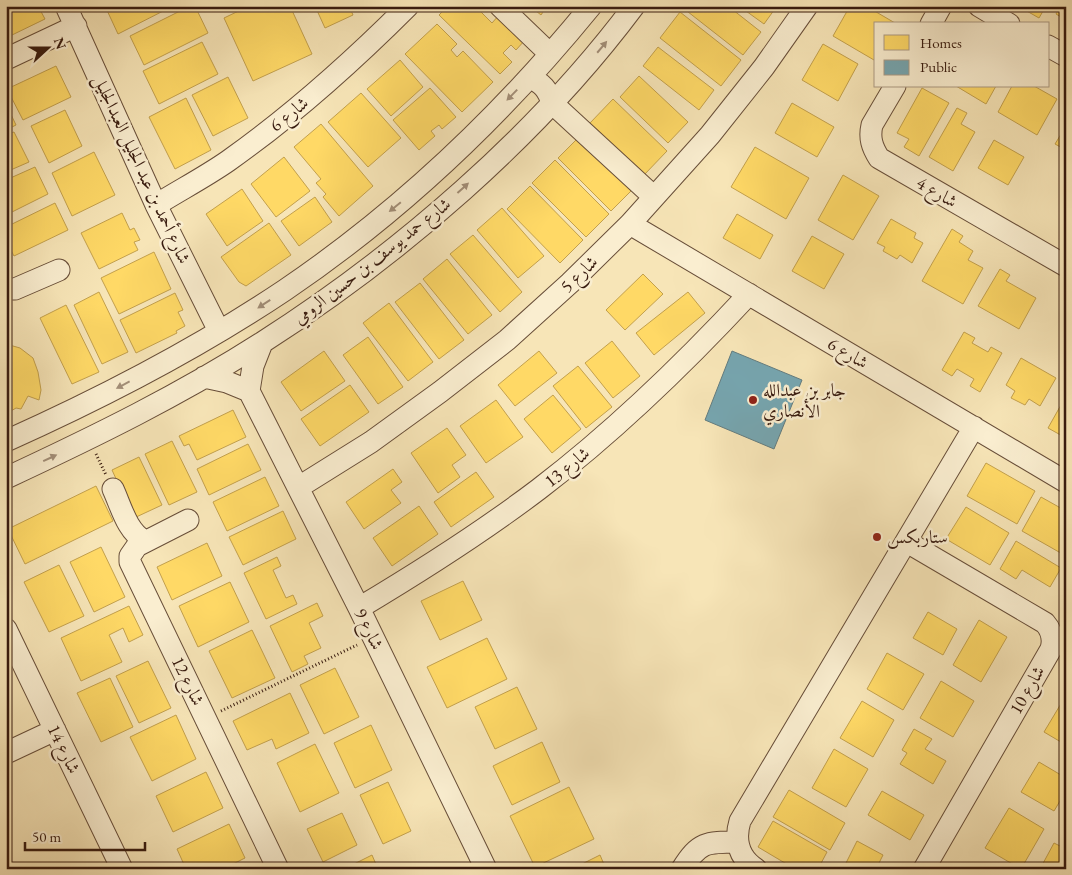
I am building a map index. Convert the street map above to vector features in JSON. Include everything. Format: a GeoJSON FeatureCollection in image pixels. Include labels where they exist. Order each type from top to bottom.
{"type":"FeatureCollection","features":[{"type":"Feature","properties":{"kind":"street","name":"شارع أحمد بن عبد الجليل العبدالجليل"},"geometry":{"type":"LineString","coordinates":[[66,6],[156,205],[219,331]]}},
{"type":"Feature","properties":{"kind":"street","name":"شارع 6"},"geometry":{"type":"LineString","coordinates":[[156,205],[226,162],[281,121],[371,43],[408,6]]}},
{"type":"Feature","properties":{"kind":"street"},"geometry":{"type":"LineString","coordinates":[[500,6],[554,50],[564,64],[575,70],[582,70]]}},
{"type":"Feature","properties":{"kind":"street","name":"شارع حمد يوسف بن حسين الرومي"},"geometry":{"type":"LineString","coordinates":[[6,441],[75,410],[152,370],[219,331],[299,280],[387,214],[439,169],[529,78],[591,6]]}},
{"type":"Feature","properties":{"kind":"street","name":"شارع حمد يوسف بن حسين الرومي"},"geometry":{"type":"LineString","coordinates":[[6,478],[89,440],[204,377],[262,343],[338,292],[426,222],[500,155],[582,70],[634,6]]}},
{"type":"Feature","properties":{"kind":"street","name":"شارع 5"},"geometry":{"type":"LineString","coordinates":[[299,487],[371,442],[440,392],[506,340],[570,283],[630,224],[710,135],[764,67],[807,6]]}},
{"type":"Feature","properties":{"kind":"street"},"geometry":{"type":"LineString","coordinates":[[932,22],[941,6]]}},
{"type":"Feature","properties":{"kind":"street"},"geometry":{"type":"LineString","coordinates":[[979,6],[1006,22]]}},
{"type":"Feature","properties":{"kind":"street"},"geometry":{"type":"LineString","coordinates":[[6,59],[76,26]]}},
{"type":"Feature","properties":{"kind":"street"},"geometry":{"type":"LineString","coordinates":[[1050,47],[1066,56]]}},
{"type":"Feature","properties":{"kind":"street"},"geometry":{"type":"LineString","coordinates":[[529,78],[542,84],[552,103],[654,197]]}},
{"type":"Feature","properties":{"kind":"street","name":"شارع 4"},"geometry":{"type":"LineString","coordinates":[[894,88],[872,125],[872,146],[879,158],[1066,266]]}},
{"type":"Feature","properties":{"kind":"street","name":"شارع 6"},"geometry":{"type":"LineString","coordinates":[[630,224],[1066,482]]}},
{"type":"Feature","properties":{"kind":"street"},"geometry":{"type":"LineString","coordinates":[[6,289],[15,289],[59,270]]}},
{"type":"Feature","properties":{"kind":"street","name":"شارع 13"},"geometry":{"type":"LineString","coordinates":[[359,608],[469,540],[533,494],[628,415],[678,368],[750,294]]}},
{"type":"Feature","properties":{"kind":"street"},"geometry":{"type":"LineString","coordinates":[[204,377],[227,382],[249,391],[253,366],[262,343]]}},
{"type":"Feature","properties":{"kind":"street","name":"شارع 9"},"geometry":{"type":"LineString","coordinates":[[249,391],[359,608],[486,869]]}},
{"type":"Feature","properties":{"kind":"street"},"geometry":{"type":"LineString","coordinates":[[756,869],[748,864],[742,856],[737,842],[740,821],[974,427]]}},
{"type":"Feature","properties":{"kind":"street"},"geometry":{"type":"LineString","coordinates":[[112,489],[132,530],[146,541]]}},
{"type":"Feature","properties":{"kind":"street","name":"شارع 12"},"geometry":{"type":"LineString","coordinates":[[188,520],[146,541],[133,550],[130,562],[278,869]]}},
{"type":"Feature","properties":{"kind":"street","name":"شارع 10"},"geometry":{"type":"LineString","coordinates":[[907,542],[1045,623],[1051,631],[1053,638],[1051,649],[924,869]]}},
{"type":"Feature","properties":{"kind":"street","name":"شارع 14"},"geometry":{"type":"LineString","coordinates":[[6,629],[122,869]]}},
{"type":"Feature","properties":{"kind":"street"},"geometry":{"type":"LineString","coordinates":[[6,753],[55,730]]}},
{"type":"Feature","properties":{"kind":"street"},"geometry":{"type":"LineString","coordinates":[[682,869],[692,853],[699,847],[708,843],[737,842]]}},
{"type":"Feature","properties":{"kind":"path"},"geometry":{"type":"LineString","coordinates":[[89,440],[112,489]]}},
{"type":"Feature","properties":{"kind":"path"},"geometry":{"type":"LineString","coordinates":[[206,719],[373,637]]}},
{"type":"Feature","properties":{"kind":"building: Homes"},"geometry":{"type":"Polygon","coordinates":[[[6,6],[38,6],[45,19],[12,35],[6,22],[6,6]]]}},
{"type":"Feature","properties":{"kind":"building: Homes"},"geometry":{"type":"Polygon","coordinates":[[[105,6],[173,6],[118,34],[105,6]]]}},
{"type":"Feature","properties":{"kind":"building: Homes"},"geometry":{"type":"Polygon","coordinates":[[[190,6],[195,6],[208,33],[144,65],[130,36],[190,6]]]}},
{"type":"Feature","properties":{"kind":"building: Homes"},"geometry":{"type":"Polygon","coordinates":[[[249,6],[290,6],[312,54],[253,81],[224,18],[249,6]]]}},
{"type":"Feature","properties":{"kind":"building: Homes"},"geometry":{"type":"Polygon","coordinates":[[[315,6],[349,6],[353,15],[325,28],[315,6]]]}},
{"type":"Feature","properties":{"kind":"building: Homes"},"geometry":{"type":"Polygon","coordinates":[[[448,6],[482,6],[479,10],[492,23],[499,15],[525,40],[516,50],[511,45],[503,53],[512,62],[500,74],[439,15],[448,6]]]}},
{"type":"Feature","properties":{"kind":"building: Homes"},"geometry":{"type":"Polygon","coordinates":[[[530,6],[547,6],[541,15],[530,6]]]}},
{"type":"Feature","properties":{"kind":"building: Homes"},"geometry":{"type":"Polygon","coordinates":[[[684,6],[728,6],[761,32],[743,55],[683,8],[684,6]]]}},
{"type":"Feature","properties":{"kind":"building: Homes"},"geometry":{"type":"Polygon","coordinates":[[[739,6],[777,6],[764,24],[739,6]]]}},
{"type":"Feature","properties":{"kind":"building: Homes"},"geometry":{"type":"Polygon","coordinates":[[[850,6],[866,6],[893,22],[874,22],[874,60],[833,36],[850,6]]]}},
{"type":"Feature","properties":{"kind":"building: Homes"},"geometry":{"type":"Polygon","coordinates":[[[1018,6],[1046,6],[1039,18],[1018,6]]]}},
{"type":"Feature","properties":{"kind":"building: Homes"},"geometry":{"type":"Polygon","coordinates":[[[1060,6],[1066,6],[1066,20],[1056,14],[1060,6]]]}},
{"type":"Feature","properties":{"kind":"building: Homes"},"geometry":{"type":"Polygon","coordinates":[[[680,12],[741,60],[721,86],[660,38],[680,12]]]}},
{"type":"Feature","properties":{"kind":"building: Homes"},"geometry":{"type":"Polygon","coordinates":[[[437,24],[457,44],[451,50],[457,57],[463,51],[493,82],[462,112],[405,54],[437,24]]]}},
{"type":"Feature","properties":{"kind":"building: Homes"},"geometry":{"type":"Polygon","coordinates":[[[202,42],[218,74],[159,104],[143,71],[202,42]]]}},
{"type":"Feature","properties":{"kind":"building: Homes"},"geometry":{"type":"Polygon","coordinates":[[[823,44],[858,64],[838,101],[802,80],[823,44]]]}},
{"type":"Feature","properties":{"kind":"building: Homes"},"geometry":{"type":"Polygon","coordinates":[[[658,47],[714,90],[699,110],[643,66],[658,47]]]}},
{"type":"Feature","properties":{"kind":"building: Homes"},"geometry":{"type":"Polygon","coordinates":[[[400,60],[423,87],[391,116],[367,89],[400,60]]]}},
{"type":"Feature","properties":{"kind":"building: Homes"},"geometry":{"type":"Polygon","coordinates":[[[56,66],[71,97],[23,120],[7,89],[56,66]]]}},
{"type":"Feature","properties":{"kind":"building: Homes"},"geometry":{"type":"Polygon","coordinates":[[[639,76],[688,122],[668,143],[620,97],[639,76]]]}},
{"type":"Feature","properties":{"kind":"building: Homes"},"geometry":{"type":"Polygon","coordinates":[[[228,77],[248,118],[213,136],[192,95],[228,77]]]}},
{"type":"Feature","properties":{"kind":"building: Homes"},"geometry":{"type":"Polygon","coordinates":[[[430,88],[456,117],[442,129],[439,125],[431,131],[435,136],[419,150],[393,120],[430,88]]]}},
{"type":"Feature","properties":{"kind":"building: Homes"},"geometry":{"type":"Polygon","coordinates":[[[922,88],[949,103],[919,156],[904,147],[909,139],[897,133],[922,88]]]}},
{"type":"Feature","properties":{"kind":"building: Homes"},"geometry":{"type":"Polygon","coordinates":[[[959,88],[995,88],[986,104],[959,88]]]}},
{"type":"Feature","properties":{"kind":"building: Homes"},"geometry":{"type":"Polygon","coordinates":[[[1011,88],[1038,88],[1057,99],[1037,135],[998,112],[1011,88]]]}},
{"type":"Feature","properties":{"kind":"building: Homes"},"geometry":{"type":"Polygon","coordinates":[[[361,93],[401,138],[368,167],[328,122],[361,93]]]}},
{"type":"Feature","properties":{"kind":"building: Homes"},"geometry":{"type":"Polygon","coordinates":[[[186,98],[211,150],[175,169],[149,117],[186,98]]]}},
{"type":"Feature","properties":{"kind":"building: Homes"},"geometry":{"type":"Polygon","coordinates":[[[613,99],[667,151],[644,175],[590,123],[613,99]]]}},
{"type":"Feature","properties":{"kind":"building: Homes"},"geometry":{"type":"Polygon","coordinates":[[[792,103],[834,127],[817,157],[775,133],[792,103]]]}},
{"type":"Feature","properties":{"kind":"building: Homes"},"geometry":{"type":"Polygon","coordinates":[[[6,104],[16,125],[6,130],[6,104]]]}},
{"type":"Feature","properties":{"kind":"building: Homes"},"geometry":{"type":"Polygon","coordinates":[[[957,108],[967,113],[961,124],[975,132],[953,171],[929,157],[957,108]]]}},
{"type":"Feature","properties":{"kind":"building: Homes"},"geometry":{"type":"Polygon","coordinates":[[[65,110],[82,146],[49,163],[31,126],[65,110]]]}},
{"type":"Feature","properties":{"kind":"building: Homes"},"geometry":{"type":"Polygon","coordinates":[[[321,124],[373,186],[339,216],[323,197],[326,194],[316,183],[321,179],[294,147],[321,124]]]}},
{"type":"Feature","properties":{"kind":"building: Homes"},"geometry":{"type":"Polygon","coordinates":[[[1066,126],[1066,150],[1055,144],[1066,126]]]}},
{"type":"Feature","properties":{"kind":"building: Homes"},"geometry":{"type":"Polygon","coordinates":[[[14,132],[29,162],[6,172],[6,135],[14,132]]]}},
{"type":"Feature","properties":{"kind":"building: Homes"},"geometry":{"type":"Polygon","coordinates":[[[578,138],[631,191],[611,211],[558,158],[578,138]]]}},
{"type":"Feature","properties":{"kind":"building: Homes"},"geometry":{"type":"Polygon","coordinates":[[[994,140],[1024,157],[1008,185],[978,168],[994,140]]]}},
{"type":"Feature","properties":{"kind":"building: Homes"},"geometry":{"type":"Polygon","coordinates":[[[755,147],[809,178],[786,219],[731,187],[755,147]]]}},
{"type":"Feature","properties":{"kind":"building: Homes"},"geometry":{"type":"Polygon","coordinates":[[[94,152],[115,195],[72,216],[52,173],[94,152]]]}},
{"type":"Feature","properties":{"kind":"building: Homes"},"geometry":{"type":"Polygon","coordinates":[[[284,157],[310,191],[276,217],[251,184],[284,157]]]}},
{"type":"Feature","properties":{"kind":"building: Homes"},"geometry":{"type":"Polygon","coordinates":[[[555,160],[609,214],[586,237],[532,183],[555,160]]]}},
{"type":"Feature","properties":{"kind":"building: Homes"},"geometry":{"type":"Polygon","coordinates":[[[35,167],[48,194],[6,215],[6,180],[35,167]]]}},
{"type":"Feature","properties":{"kind":"building: Homes"},"geometry":{"type":"Polygon","coordinates":[[[843,175],[879,196],[853,240],[818,220],[843,175]]]}},
{"type":"Feature","properties":{"kind":"building: Homes"},"geometry":{"type":"Polygon","coordinates":[[[530,186],[583,240],[560,263],[507,209],[530,186]]]}},
{"type":"Feature","properties":{"kind":"building: Homes"},"geometry":{"type":"Polygon","coordinates":[[[242,189],[263,221],[227,246],[206,214],[242,189]]]}},
{"type":"Feature","properties":{"kind":"building: Homes"},"geometry":{"type":"Polygon","coordinates":[[[315,197],[332,222],[299,246],[281,221],[315,197]]]}},
{"type":"Feature","properties":{"kind":"building: Homes"},"geometry":{"type":"Polygon","coordinates":[[[55,203],[68,230],[14,256],[6,241],[6,227],[55,203]]]}},
{"type":"Feature","properties":{"kind":"building: Homes"},"geometry":{"type":"Polygon","coordinates":[[[502,208],[544,256],[518,278],[477,230],[502,208]]]}},
{"type":"Feature","properties":{"kind":"building: Homes"},"geometry":{"type":"Polygon","coordinates":[[[122,213],[130,230],[134,228],[140,240],[134,242],[138,250],[99,269],[81,233],[122,213]]]}},
{"type":"Feature","properties":{"kind":"building: Homes"},"geometry":{"type":"Polygon","coordinates":[[[737,214],[773,235],[760,259],[723,238],[737,214]]]}},
{"type":"Feature","properties":{"kind":"building: Homes"},"geometry":{"type":"Polygon","coordinates":[[[891,219],[916,233],[914,238],[923,243],[912,263],[900,255],[897,259],[883,251],[885,247],[877,243],[891,219]]]}},
{"type":"Feature","properties":{"kind":"building: Homes"},"geometry":{"type":"Polygon","coordinates":[[[269,223],[291,255],[246,286],[239,282],[221,257],[269,223]]]}},
{"type":"Feature","properties":{"kind":"building: Homes"},"geometry":{"type":"Polygon","coordinates":[[[952,229],[963,236],[959,242],[973,251],[968,260],[983,268],[963,304],[922,281],[952,229]]]}},
{"type":"Feature","properties":{"kind":"building: Homes"},"geometry":{"type":"Polygon","coordinates":[[[473,235],[522,292],[500,312],[450,254],[473,235]]]}},
{"type":"Feature","properties":{"kind":"building: Homes"},"geometry":{"type":"Polygon","coordinates":[[[812,236],[844,254],[824,289],[792,271],[812,236]]]}},
{"type":"Feature","properties":{"kind":"building: Homes"},"geometry":{"type":"Polygon","coordinates":[[[154,252],[171,289],[119,314],[101,278],[154,252]]]}},
{"type":"Feature","properties":{"kind":"building: Homes"},"geometry":{"type":"Polygon","coordinates":[[[447,259],[492,315],[468,334],[423,279],[447,259]]]}},
{"type":"Feature","properties":{"kind":"building: Homes"},"geometry":{"type":"Polygon","coordinates":[[[1000,269],[1010,275],[1006,281],[1036,298],[1019,329],[978,306],[1000,269]]]}},
{"type":"Feature","properties":{"kind":"building: Homes"},"geometry":{"type":"Polygon","coordinates":[[[643,274],[663,294],[625,330],[606,310],[643,274]]]}},
{"type":"Feature","properties":{"kind":"building: Homes"},"geometry":{"type":"Polygon","coordinates":[[[420,283],[464,340],[439,359],[395,302],[420,283]]]}},
{"type":"Feature","properties":{"kind":"building: Homes"},"geometry":{"type":"Polygon","coordinates":[[[99,292],[128,352],[102,364],[74,305],[99,292]]]}},
{"type":"Feature","properties":{"kind":"building: Homes"},"geometry":{"type":"Polygon","coordinates":[[[688,292],[705,313],[654,355],[636,333],[688,292]]]}},
{"type":"Feature","properties":{"kind":"building: Homes"},"geometry":{"type":"Polygon","coordinates":[[[175,293],[183,310],[178,312],[185,326],[176,331],[177,333],[136,353],[120,320],[175,293]]]}},
{"type":"Feature","properties":{"kind":"building: Homes"},"geometry":{"type":"Polygon","coordinates":[[[389,303],[433,362],[408,381],[363,323],[389,303]]]}},
{"type":"Feature","properties":{"kind":"building: Homes"},"geometry":{"type":"Polygon","coordinates":[[[66,305],[99,372],[72,384],[40,318],[66,305]]]}},
{"type":"Feature","properties":{"kind":"building: Homes"},"geometry":{"type":"Polygon","coordinates":[[[964,332],[975,338],[972,343],[988,352],[991,347],[1002,353],[980,392],[970,386],[974,379],[957,369],[952,376],[942,370],[964,332]]]}},
{"type":"Feature","properties":{"kind":"building: Homes"},"geometry":{"type":"Polygon","coordinates":[[[368,337],[403,387],[378,404],[343,355],[368,337]]]}},
{"type":"Feature","properties":{"kind":"building: Homes"},"geometry":{"type":"Polygon","coordinates":[[[612,341],[640,376],[613,398],[585,363],[612,341]]]}},
{"type":"Feature","properties":{"kind":"building: Homes"},"geometry":{"type":"Polygon","coordinates":[[[6,344],[20,348],[33,358],[41,390],[39,400],[28,396],[21,409],[16,408],[6,414],[6,344]]]}},
{"type":"Feature","properties":{"kind":"building: Homes"},"geometry":{"type":"Polygon","coordinates":[[[324,351],[345,381],[301,411],[281,382],[324,351]]]}},
{"type":"Feature","properties":{"kind":"building: Homes"},"geometry":{"type":"Polygon","coordinates":[[[539,351],[557,373],[515,406],[498,385],[539,351]]]}},
{"type":"Feature","properties":{"kind":"building: Homes"},"geometry":{"type":"Polygon","coordinates":[[[1021,358],[1056,378],[1040,406],[1029,399],[1025,405],[1011,398],[1015,391],[1006,385],[1021,358]]]}},
{"type":"Feature","properties":{"kind":"building: Homes"},"geometry":{"type":"Polygon","coordinates":[[[578,366],[612,407],[586,428],[553,386],[578,366]]]}},
{"type":"Feature","properties":{"kind":"building: Homes"},"geometry":{"type":"Polygon","coordinates":[[[350,385],[369,412],[320,446],[301,419],[350,385]]]}},
{"type":"Feature","properties":{"kind":"building: Homes"},"geometry":{"type":"Polygon","coordinates":[[[553,395],[581,429],[552,453],[524,419],[553,395]]]}},
{"type":"Feature","properties":{"kind":"building: Homes"},"geometry":{"type":"Polygon","coordinates":[[[1066,396],[1066,438],[1048,428],[1066,396]]]}},
{"type":"Feature","properties":{"kind":"building: Homes"},"geometry":{"type":"Polygon","coordinates":[[[496,400],[523,437],[486,463],[460,426],[496,400]]]}},
{"type":"Feature","properties":{"kind":"building: Homes"},"geometry":{"type":"Polygon","coordinates":[[[233,410],[246,437],[197,460],[189,444],[184,446],[179,436],[233,410]]]}},
{"type":"Feature","properties":{"kind":"building: Homes"},"geometry":{"type":"Polygon","coordinates":[[[447,428],[466,455],[452,465],[460,477],[438,493],[411,453],[447,428]]]}},
{"type":"Feature","properties":{"kind":"building: Homes"},"geometry":{"type":"Polygon","coordinates":[[[172,441],[197,492],[169,505],[145,454],[172,441]]]}},
{"type":"Feature","properties":{"kind":"building: Homes"},"geometry":{"type":"Polygon","coordinates":[[[248,444],[261,470],[209,495],[197,469],[248,444]]]}},
{"type":"Feature","properties":{"kind":"building: Homes"},"geometry":{"type":"Polygon","coordinates":[[[139,457],[162,505],[134,518],[112,470],[139,457]]]}},
{"type":"Feature","properties":{"kind":"building: Homes"},"geometry":{"type":"Polygon","coordinates":[[[986,463],[1035,491],[1017,524],[967,496],[986,463]]]}},
{"type":"Feature","properties":{"kind":"building: Homes"},"geometry":{"type":"Polygon","coordinates":[[[393,469],[402,482],[391,490],[401,503],[364,529],[346,502],[393,469]]]}},
{"type":"Feature","properties":{"kind":"building: Homes"},"geometry":{"type":"Polygon","coordinates":[[[476,472],[494,497],[451,527],[434,502],[476,472]]]}},
{"type":"Feature","properties":{"kind":"building: Homes"},"geometry":{"type":"Polygon","coordinates":[[[265,477],[279,506],[227,531],[213,502],[265,477]]]}},
{"type":"Feature","properties":{"kind":"building: Homes"},"geometry":{"type":"Polygon","coordinates":[[[96,486],[113,521],[25,564],[8,529],[96,486]]]}},
{"type":"Feature","properties":{"kind":"building: Homes"},"geometry":{"type":"Polygon","coordinates":[[[1041,497],[1066,511],[1066,556],[1022,531],[1041,497]]]}},
{"type":"Feature","properties":{"kind":"building: Homes"},"geometry":{"type":"Polygon","coordinates":[[[419,506],[438,534],[392,566],[373,538],[419,506]]]}},
{"type":"Feature","properties":{"kind":"building: Homes"},"geometry":{"type":"Polygon","coordinates":[[[966,507],[1009,533],[990,565],[946,539],[966,507]]]}},
{"type":"Feature","properties":{"kind":"building: Homes"},"geometry":{"type":"Polygon","coordinates":[[[283,511],[296,539],[243,565],[229,537],[283,511]]]}},
{"type":"Feature","properties":{"kind":"building: Homes"},"geometry":{"type":"Polygon","coordinates":[[[1016,541],[1061,568],[1050,587],[1022,570],[1016,579],[1000,569],[1016,541]]]}},
{"type":"Feature","properties":{"kind":"building: Homes"},"geometry":{"type":"Polygon","coordinates":[[[207,543],[222,576],[172,600],[157,567],[207,543]]]}},
{"type":"Feature","properties":{"kind":"building: Homes"},"geometry":{"type":"Polygon","coordinates":[[[101,547],[125,597],[94,612],[70,562],[101,547]]]}},
{"type":"Feature","properties":{"kind":"building: Homes"},"geometry":{"type":"Polygon","coordinates":[[[277,557],[281,566],[273,570],[286,598],[293,595],[297,604],[266,619],[244,573],[277,557]]]}},
{"type":"Feature","properties":{"kind":"building: Homes"},"geometry":{"type":"Polygon","coordinates":[[[59,565],[84,616],[49,632],[24,582],[59,565]]]}},
{"type":"Feature","properties":{"kind":"building: Homes"},"geometry":{"type":"Polygon","coordinates":[[[463,581],[482,620],[440,640],[421,601],[463,581]]]}},
{"type":"Feature","properties":{"kind":"building: Homes"},"geometry":{"type":"Polygon","coordinates":[[[230,582],[249,622],[198,647],[179,606],[230,582]]]}},
{"type":"Feature","properties":{"kind":"building: Homes"},"geometry":{"type":"Polygon","coordinates":[[[317,603],[323,616],[309,623],[321,648],[304,656],[308,664],[292,672],[270,626],[317,603]]]}},
{"type":"Feature","properties":{"kind":"building: Homes"},"geometry":{"type":"Polygon","coordinates":[[[129,606],[143,635],[129,642],[123,628],[109,635],[122,662],[81,681],[61,638],[129,606]]]}},
{"type":"Feature","properties":{"kind":"building: Homes"},"geometry":{"type":"Polygon","coordinates":[[[928,612],[957,629],[943,655],[913,638],[928,612]]]}},
{"type":"Feature","properties":{"kind":"building: Homes"},"geometry":{"type":"Polygon","coordinates":[[[979,620],[1007,637],[981,682],[953,665],[979,620]]]}},
{"type":"Feature","properties":{"kind":"building: Homes"},"geometry":{"type":"Polygon","coordinates":[[[252,630],[275,678],[232,698],[209,651],[252,630]]]}},
{"type":"Feature","properties":{"kind":"building: Homes"},"geometry":{"type":"Polygon","coordinates":[[[487,638],[507,679],[447,708],[427,667],[487,638]]]}},
{"type":"Feature","properties":{"kind":"building: Homes"},"geometry":{"type":"Polygon","coordinates":[[[887,653],[924,674],[903,710],[867,689],[887,653]]]}},
{"type":"Feature","properties":{"kind":"building: Homes"},"geometry":{"type":"Polygon","coordinates":[[[148,661],[171,708],[139,723],[116,676],[148,661]]]}},
{"type":"Feature","properties":{"kind":"building: Homes"},"geometry":{"type":"Polygon","coordinates":[[[335,668],[359,717],[324,734],[300,685],[335,668]]]}},
{"type":"Feature","properties":{"kind":"building: Homes"},"geometry":{"type":"Polygon","coordinates":[[[110,678],[133,727],[101,742],[77,693],[110,678]]]}},
{"type":"Feature","properties":{"kind":"building: Homes"},"geometry":{"type":"Polygon","coordinates":[[[941,681],[974,701],[953,737],[920,718],[941,681]]]}},
{"type":"Feature","properties":{"kind":"building: Homes"},"geometry":{"type":"Polygon","coordinates":[[[517,687],[537,729],[495,749],[475,707],[517,687]]]}},
{"type":"Feature","properties":{"kind":"building: Homes"},"geometry":{"type":"Polygon","coordinates":[[[290,693],[309,733],[276,749],[272,739],[247,750],[233,721],[290,693]]]}},
{"type":"Feature","properties":{"kind":"building: Homes"},"geometry":{"type":"Polygon","coordinates":[[[1066,698],[1066,745],[1044,732],[1066,698]]]}},
{"type":"Feature","properties":{"kind":"building: Homes"},"geometry":{"type":"Polygon","coordinates":[[[862,701],[894,720],[873,757],[840,738],[862,701]]]}},
{"type":"Feature","properties":{"kind":"building: Homes"},"geometry":{"type":"Polygon","coordinates":[[[176,715],[196,759],[152,781],[130,737],[176,715]]]}},
{"type":"Feature","properties":{"kind":"building: Homes"},"geometry":{"type":"Polygon","coordinates":[[[371,725],[392,770],[355,788],[334,743],[371,725]]]}},
{"type":"Feature","properties":{"kind":"building: Homes"},"geometry":{"type":"Polygon","coordinates":[[[914,729],[932,739],[925,749],[946,761],[933,784],[900,764],[907,753],[902,750],[914,729]]]}},
{"type":"Feature","properties":{"kind":"building: Homes"},"geometry":{"type":"Polygon","coordinates":[[[542,742],[560,782],[512,805],[493,766],[542,742]]]}},
{"type":"Feature","properties":{"kind":"building: Homes"},"geometry":{"type":"Polygon","coordinates":[[[315,744],[339,793],[300,812],[277,763],[315,744]]]}},
{"type":"Feature","properties":{"kind":"building: Homes"},"geometry":{"type":"Polygon","coordinates":[[[834,749],[868,769],[846,807],[812,788],[834,749]]]}},
{"type":"Feature","properties":{"kind":"building: Homes"},"geometry":{"type":"Polygon","coordinates":[[[1039,762],[1066,778],[1066,791],[1054,811],[1021,792],[1039,762]]]}},
{"type":"Feature","properties":{"kind":"building: Homes"},"geometry":{"type":"Polygon","coordinates":[[[206,772],[223,808],[173,832],[156,796],[206,772]]]}},
{"type":"Feature","properties":{"kind":"building: Homes"},"geometry":{"type":"Polygon","coordinates":[[[388,782],[411,831],[383,844],[360,795],[388,782]]]}},
{"type":"Feature","properties":{"kind":"building: Homes"},"geometry":{"type":"Polygon","coordinates":[[[569,787],[594,839],[535,867],[510,816],[569,787]]]}},
{"type":"Feature","properties":{"kind":"building: Homes"},"geometry":{"type":"Polygon","coordinates":[[[789,790],[845,823],[830,850],[773,817],[789,790]]]}},
{"type":"Feature","properties":{"kind":"building: Homes"},"geometry":{"type":"Polygon","coordinates":[[[882,791],[924,815],[910,840],[868,815],[882,791]]]}},
{"type":"Feature","properties":{"kind":"building: Homes"},"geometry":{"type":"Polygon","coordinates":[[[1009,808],[1044,829],[1021,869],[985,848],[1009,808]]]}},
{"type":"Feature","properties":{"kind":"building: Homes"},"geometry":{"type":"Polygon","coordinates":[[[342,813],[357,845],[323,862],[307,829],[342,813]]]}},
{"type":"Feature","properties":{"kind":"building: Homes"},"geometry":{"type":"Polygon","coordinates":[[[773,821],[827,852],[818,869],[795,869],[758,847],[773,821]]]}},
{"type":"Feature","properties":{"kind":"building: Homes"},"geometry":{"type":"Polygon","coordinates":[[[229,824],[245,858],[223,869],[186,869],[177,849],[229,824]]]}},
{"type":"Feature","properties":{"kind":"building: Homes"},"geometry":{"type":"Polygon","coordinates":[[[857,841],[883,855],[876,869],[843,869],[857,841]]]}},
{"type":"Feature","properties":{"kind":"building: Homes"},"geometry":{"type":"Polygon","coordinates":[[[1054,843],[1066,849],[1066,869],[1040,869],[1054,843]]]}},
{"type":"Feature","properties":{"kind":"building: Homes"},"geometry":{"type":"Polygon","coordinates":[[[372,855],[378,869],[344,869],[372,855]]]}},
{"type":"Feature","properties":{"kind":"building: Homes"},"geometry":{"type":"Polygon","coordinates":[[[600,855],[606,869],[572,869],[600,855]]]}},
{"type":"Feature","properties":{"kind":"building: Public","name":"جابر بن عبدالله الأنصاري"},"geometry":{"type":"Polygon","coordinates":[[[732,351],[802,380],[774,449],[705,420],[732,351]]]}},
{"type":"Feature","properties":{"kind":"place","name":"جابر بن عبدالله الأنصاري"},"geometry":{"type":"Point","coordinates":[753,400]}},
{"type":"Feature","properties":{"kind":"place","name":"ستاربكس"},"geometry":{"type":"Point","coordinates":[877,537]}}]}
